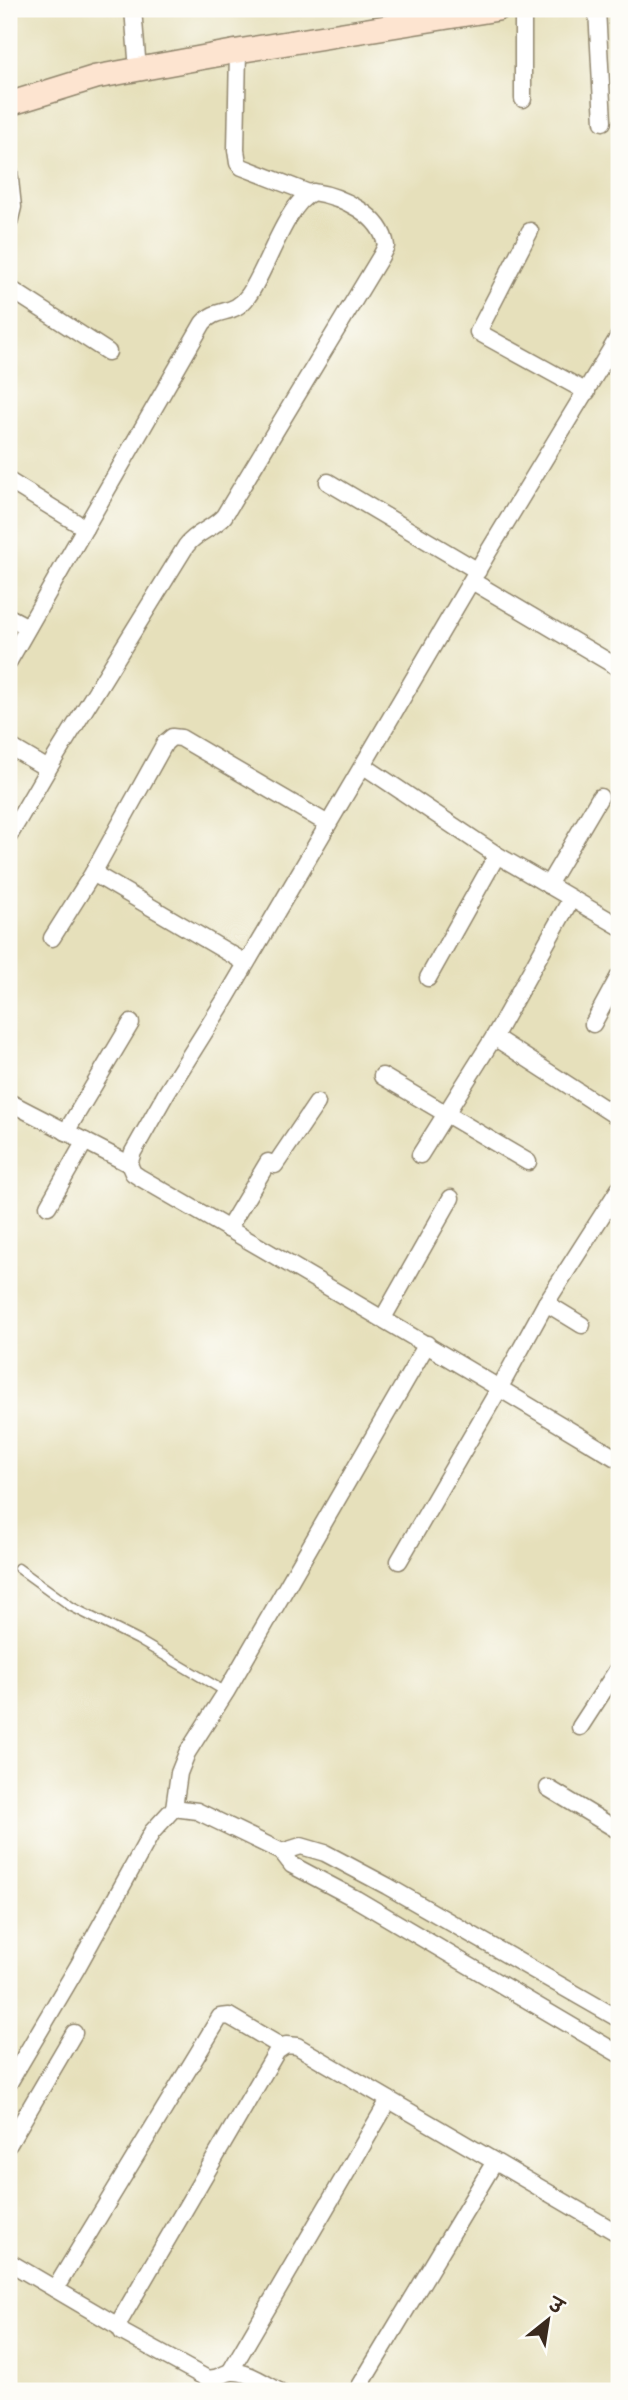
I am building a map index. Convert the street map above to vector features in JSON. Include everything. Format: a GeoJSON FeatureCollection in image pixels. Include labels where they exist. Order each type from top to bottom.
{"type":"FeatureCollection","features":[{"type":"Feature","properties":{"kind":"street"},"geometry":{"type":"LineString","coordinates":[[133,9],[138,70]]}},
{"type":"Feature","properties":{"kind":"street"},"geometry":{"type":"LineString","coordinates":[[9,104],[96,77],[425,15],[498,9]]}},
{"type":"Feature","properties":{"kind":"street"},"geometry":{"type":"LineString","coordinates":[[523,9],[523,99]]}},
{"type":"Feature","properties":{"kind":"street"},"geometry":{"type":"LineString","coordinates":[[597,9],[603,122]]}},
{"type":"Feature","properties":{"kind":"street"},"geometry":{"type":"LineString","coordinates":[[9,836],[186,546],[196,534],[225,516],[386,246],[381,229],[361,212],[317,192],[309,193],[243,167],[239,163],[236,150],[237,51]]}},
{"type":"Feature","properties":{"kind":"street"},"geometry":{"type":"LineString","coordinates":[[9,170],[13,207],[9,223]]}},
{"type":"Feature","properties":{"kind":"street"},"geometry":{"type":"LineString","coordinates":[[9,661],[203,323],[212,315],[237,308],[249,296],[275,243],[309,193]]}},
{"type":"Feature","properties":{"kind":"street"},"geometry":{"type":"LineString","coordinates":[[530,231],[478,332],[587,392]]}},
{"type":"Feature","properties":{"kind":"street"},"geometry":{"type":"LineString","coordinates":[[9,288],[108,352]]}},
{"type":"Feature","properties":{"kind":"street"},"geometry":{"type":"LineString","coordinates":[[129,1164],[167,1092],[619,336]]}},
{"type":"Feature","properties":{"kind":"street"},"geometry":{"type":"LineString","coordinates":[[9,481],[85,528]]}},
{"type":"Feature","properties":{"kind":"street"},"geometry":{"type":"LineString","coordinates":[[328,482],[619,668]]}},
{"type":"Feature","properties":{"kind":"street"},"geometry":{"type":"LineString","coordinates":[[9,617],[28,627]]}},
{"type":"Feature","properties":{"kind":"street"},"geometry":{"type":"LineString","coordinates":[[52,938],[93,873],[165,743],[172,737],[181,738],[328,824]]}},
{"type":"Feature","properties":{"kind":"street"},"geometry":{"type":"LineString","coordinates":[[9,746],[48,769]]}},
{"type":"Feature","properties":{"kind":"street"},"geometry":{"type":"LineString","coordinates":[[364,766],[497,855],[619,926]]}},
{"type":"Feature","properties":{"kind":"street"},"geometry":{"type":"LineString","coordinates":[[548,885],[600,797]]}},
{"type":"Feature","properties":{"kind":"street"},"geometry":{"type":"LineString","coordinates":[[428,978],[497,855]]}},
{"type":"Feature","properties":{"kind":"street"},"geometry":{"type":"LineString","coordinates":[[93,873],[246,963]]}},
{"type":"Feature","properties":{"kind":"street"},"geometry":{"type":"LineString","coordinates":[[420,1156],[494,1037],[570,899]]}},
{"type":"Feature","properties":{"kind":"street"},"geometry":{"type":"LineString","coordinates":[[593,1024],[619,976]]}},
{"type":"Feature","properties":{"kind":"street"},"geometry":{"type":"LineString","coordinates":[[66,1132],[131,1023]]}},
{"type":"Feature","properties":{"kind":"street"},"geometry":{"type":"LineString","coordinates":[[494,1037],[619,1118]]}},
{"type":"Feature","properties":{"kind":"street"},"geometry":{"type":"LineString","coordinates":[[382,1076],[528,1162]]}},
{"type":"Feature","properties":{"kind":"street"},"geometry":{"type":"LineString","coordinates":[[9,1102],[129,1164],[133,1173],[139,1177],[383,1318],[619,1460]]}},
{"type":"Feature","properties":{"kind":"street"},"geometry":{"type":"LineString","coordinates":[[229,1229],[268,1162],[275,1165],[317,1103]]}},
{"type":"Feature","properties":{"kind":"street"},"geometry":{"type":"LineString","coordinates":[[48,1206],[85,1141]]}},
{"type":"Feature","properties":{"kind":"street"},"geometry":{"type":"LineString","coordinates":[[399,1560],[499,1390],[546,1303],[619,1189]]}},
{"type":"Feature","properties":{"kind":"street"},"geometry":{"type":"LineString","coordinates":[[383,1318],[452,1198]]}},
{"type":"Feature","properties":{"kind":"street"},"geometry":{"type":"LineString","coordinates":[[546,1303],[582,1325]]}},
{"type":"Feature","properties":{"kind":"street"},"geometry":{"type":"LineString","coordinates":[[9,2083],[152,1832],[174,1808],[181,1766],[427,1344]]}},
{"type":"Feature","properties":{"kind":"street"},"geometry":{"type":"LineString","coordinates":[[580,1727],[619,1667]]}},
{"type":"Feature","properties":{"kind":"street"},"geometry":{"type":"LineString","coordinates":[[548,1788],[619,1831]]}},
{"type":"Feature","properties":{"kind":"street"},"geometry":{"type":"LineString","coordinates":[[174,1808],[197,1811],[282,1852],[292,1865],[379,1912],[619,2054]]}},
{"type":"Feature","properties":{"kind":"street"},"geometry":{"type":"LineString","coordinates":[[282,1852],[301,1846],[325,1853],[387,1885],[619,2019]]}},
{"type":"Feature","properties":{"kind":"street"},"geometry":{"type":"LineString","coordinates":[[55,2289],[220,2017],[229,2016],[282,2047]]}},
{"type":"Feature","properties":{"kind":"street"},"geometry":{"type":"LineString","coordinates":[[9,2144],[74,2033]]}},
{"type":"Feature","properties":{"kind":"street"},"geometry":{"type":"LineString","coordinates":[[118,2326],[118,2320],[276,2051],[282,2047],[297,2046],[619,2234]]}},
{"type":"Feature","properties":{"kind":"street"},"geometry":{"type":"LineString","coordinates":[[9,2262],[118,2326],[122,2332],[206,2378],[216,2379],[230,2372],[389,2100]]}},
{"type":"Feature","properties":{"kind":"street"},"geometry":{"type":"LineString","coordinates":[[357,2391],[494,2162]]}},
{"type":"Feature","properties":{"kind":"street"},"geometry":{"type":"LineString","coordinates":[[230,2372],[250,2376],[279,2391]]}},
{"type":"Feature","properties":{"kind":"lane"},"geometry":{"type":"LineString","coordinates":[[18,1568],[72,1607],[138,1640],[226,1692]]}}]}
